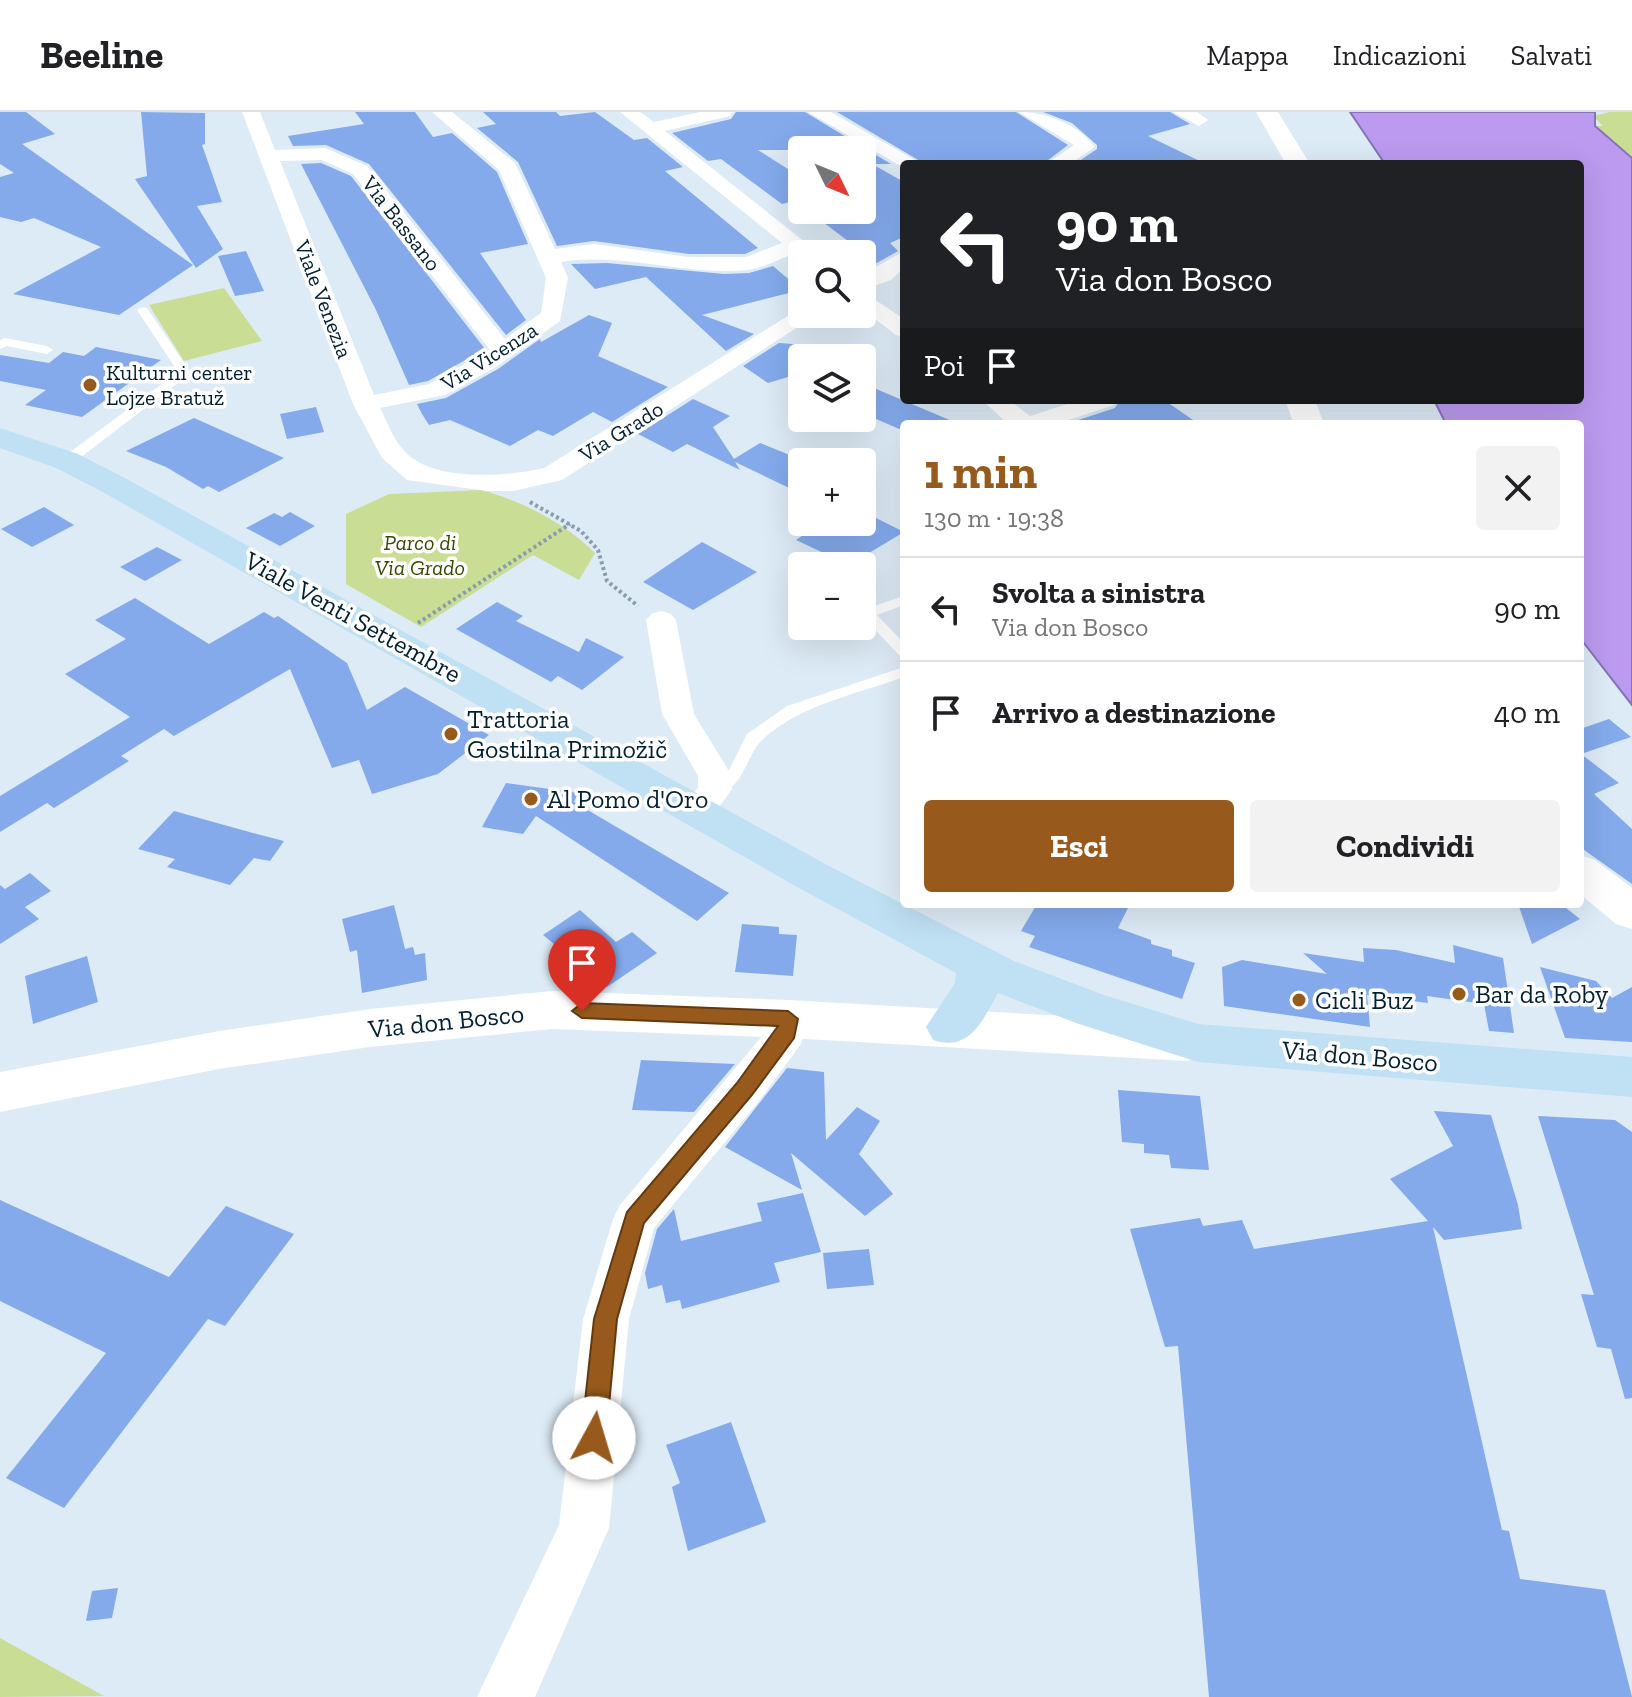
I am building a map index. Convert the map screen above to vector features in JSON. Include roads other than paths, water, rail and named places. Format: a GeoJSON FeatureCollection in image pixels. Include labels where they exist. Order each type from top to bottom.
{"type":"FeatureCollection","features":[{"type":"Feature","properties":{"kind":"main road","name":"Viale Venti Settembre"},"geometry":{"type":"LineString","coordinates":[[0,437],[67,461],[387,636],[707,800],[979,964],[1090,1024]]}},
{"type":"Feature","properties":{"kind":"main road"},"geometry":{"type":"LineString","coordinates":[[950,1027],[978,986],[979,964]]}},
{"type":"Feature","properties":{"kind":"main road","name":"Via don Bosco"},"geometry":{"type":"LineString","coordinates":[[1198,1043],[1632,1077]]}},
{"type":"Feature","properties":{"kind":"street","name":"Viale Venezia"},"geometry":{"type":"LineString","coordinates":[[251,112],[365,404],[391,453],[416,474]]}},
{"type":"Feature","properties":{"kind":"street"},"geometry":{"type":"LineString","coordinates":[[629,112],[792,240]]}},
{"type":"Feature","properties":{"kind":"street"},"geometry":{"type":"LineString","coordinates":[[649,129],[724,112]]}},
{"type":"Feature","properties":{"kind":"street"},"geometry":{"type":"LineString","coordinates":[[817,112],[905,160]]}},
{"type":"Feature","properties":{"kind":"street"},"geometry":{"type":"LineString","coordinates":[[1028,112],[1079,139],[1085,147],[1063,160]]}},
{"type":"Feature","properties":{"kind":"street"},"geometry":{"type":"LineString","coordinates":[[1267,112],[1296,160]]}},
{"type":"Feature","properties":{"kind":"street","name":"Via Vicenza"},"geometry":{"type":"LineString","coordinates":[[365,404],[436,390],[503,351],[552,316],[557,278],[508,167],[449,113]]}},
{"type":"Feature","properties":{"kind":"street","name":"Via Bassano"},"geometry":{"type":"LineString","coordinates":[[268,156],[325,154],[360,170],[503,351]]}},
{"type":"Feature","properties":{"kind":"street"},"geometry":{"type":"LineString","coordinates":[[548,257],[594,250],[689,264],[749,263],[788,253]]}},
{"type":"Feature","properties":{"kind":"street"},"geometry":{"type":"LineString","coordinates":[[876,278],[900,260]]}},
{"type":"Feature","properties":{"kind":"street"},"geometry":{"type":"LineString","coordinates":[[876,309],[900,327]]}},
{"type":"Feature","properties":{"kind":"street","name":"Via Grado"},"geometry":{"type":"LineString","coordinates":[[416,474],[513,483],[553,474],[788,326]]}},
{"type":"Feature","properties":{"kind":"street"},"geometry":{"type":"LineString","coordinates":[[1000,404],[1022,420]]}},
{"type":"Feature","properties":{"kind":"street"},"geometry":{"type":"LineString","coordinates":[[1040,420],[1092,404]]}},
{"type":"Feature","properties":{"kind":"street"},"geometry":{"type":"LineString","coordinates":[[661,620],[678,714],[711,764],[707,800]]}},
{"type":"Feature","properties":{"kind":"street"},"geometry":{"type":"LineString","coordinates":[[1584,874],[1632,912]]}},
{"type":"Feature","properties":{"kind":"street","name":"Via don Bosco"},"geometry":{"type":"LineString","coordinates":[[0,1092],[249,1046],[370,1028],[537,1011],[950,1027],[1090,1024],[1198,1043]]}},
{"type":"Feature","properties":{"kind":"street"},"geometry":{"type":"LineString","coordinates":[[504,1697],[509,1694],[584,1528],[606,1319],[635,1219],[745,1089],[787,1033],[788,1019]]}},
{"type":"Feature","properties":{"kind":"lane"},"geometry":{"type":"LineString","coordinates":[[67,461],[185,373],[143,310]]}},
{"type":"Feature","properties":{"kind":"lane"},"geometry":{"type":"LineString","coordinates":[[0,345],[5,342],[47,350]]}},
{"type":"Feature","properties":{"kind":"lane"},"geometry":{"type":"LineString","coordinates":[[900,601],[867,613],[900,648]]}},
{"type":"Feature","properties":{"kind":"lane"},"geometry":{"type":"LineString","coordinates":[[707,800],[736,773],[753,738],[793,710],[900,673]]}},
{"type":"Feature","properties":{"kind":"place","name":"Kulturni center Lojze Bratuž"},"geometry":{"type":"Point","coordinates":[90,385]}},
{"type":"Feature","properties":{"kind":"place","name":"Trattoria Gostilna Primožič"},"geometry":{"type":"Point","coordinates":[451,734]}},
{"type":"Feature","properties":{"kind":"place","name":"Al Pomo d'Oro"},"geometry":{"type":"Point","coordinates":[531,799]}},
{"type":"Feature","properties":{"kind":"place","name":"Bar da Roby"},"geometry":{"type":"Point","coordinates":[1459,994]}},
{"type":"Feature","properties":{"kind":"place","name":"Cicli Buz"},"geometry":{"type":"Point","coordinates":[1299,1000]}},
{"type":"Feature","properties":{"kind":"park label","name":"Parco di Via Grado"},"geometry":{"type":"Point","coordinates":[420,554]}}]}
